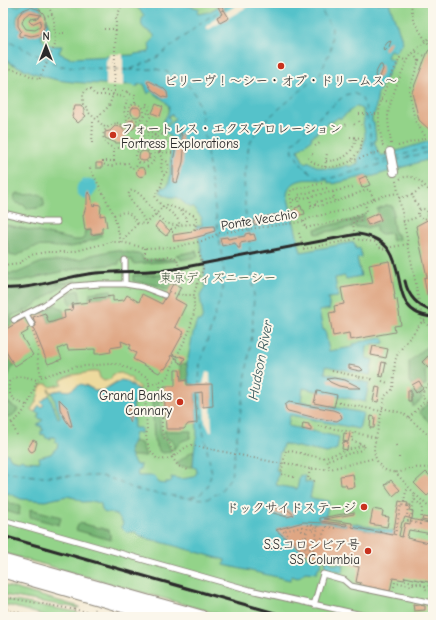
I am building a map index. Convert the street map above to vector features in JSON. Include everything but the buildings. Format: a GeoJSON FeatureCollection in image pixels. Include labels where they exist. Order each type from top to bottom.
{"type":"FeatureCollection","features":[{"type":"Feature","properties":{"kind":"street"},"geometry":{"type":"LineString","coordinates":[[390,150],[394,172]]}},
{"type":"Feature","properties":{"kind":"street"},"geometry":{"type":"LineString","coordinates":[[3,561],[201,617]]}},
{"type":"Feature","properties":{"kind":"street"},"geometry":{"type":"LineString","coordinates":[[3,572],[163,617]]}},
{"type":"Feature","properties":{"kind":"lane"},"geometry":{"type":"LineString","coordinates":[[3,213],[42,222],[57,222]]}},
{"type":"Feature","properties":{"kind":"lane"},"geometry":{"type":"LineString","coordinates":[[125,260],[125,284]]}},
{"type":"Feature","properties":{"kind":"lane"},"geometry":{"type":"LineString","coordinates":[[14,320],[44,305],[70,287],[100,284],[125,284],[143,287],[164,295]]}},
{"type":"Feature","properties":{"kind":"lane"},"geometry":{"type":"LineString","coordinates":[[26,314],[32,326]]}},
{"type":"Feature","properties":{"kind":"lane"},"geometry":{"type":"LineString","coordinates":[[3,520],[235,586],[371,617]]}},
{"type":"Feature","properties":{"kind":"lane"},"geometry":{"type":"LineString","coordinates":[[314,605],[323,574],[344,580],[351,586],[433,603],[433,613]]}},
{"type":"Feature","properties":{"kind":"path"},"geometry":{"type":"LineString","coordinates":[[3,66],[40,80],[55,45],[54,19],[47,3]]}},
{"type":"Feature","properties":{"kind":"path"},"geometry":{"type":"LineString","coordinates":[[114,87],[115,29],[116,19],[121,7],[120,3]]}},
{"type":"Feature","properties":{"kind":"path"},"geometry":{"type":"LineString","coordinates":[[218,3],[224,13]]}},
{"type":"Feature","properties":{"kind":"path"},"geometry":{"type":"LineString","coordinates":[[411,3],[413,20],[426,41],[432,47]]}},
{"type":"Feature","properties":{"kind":"path"},"geometry":{"type":"LineString","coordinates":[[44,17],[52,14]]}},
{"type":"Feature","properties":{"kind":"path"},"geometry":{"type":"LineString","coordinates":[[104,29],[115,29]]}},
{"type":"Feature","properties":{"kind":"path"},"geometry":{"type":"LineString","coordinates":[[54,33],[66,33]]}},
{"type":"Feature","properties":{"kind":"path"},"geometry":{"type":"LineString","coordinates":[[308,158],[316,164],[325,167],[337,167],[351,161],[390,150],[388,115],[391,102],[407,61],[433,35]]}},
{"type":"Feature","properties":{"kind":"path"},"geometry":{"type":"LineString","coordinates":[[415,52],[425,56]]}},
{"type":"Feature","properties":{"kind":"path"},"geometry":{"type":"LineString","coordinates":[[413,54],[423,63]]}},
{"type":"Feature","properties":{"kind":"path"},"geometry":{"type":"LineString","coordinates":[[383,144],[379,114],[382,100],[400,58],[407,61]]}},
{"type":"Feature","properties":{"kind":"path"},"geometry":{"type":"LineString","coordinates":[[419,61],[408,90],[415,121],[426,137]]}},
{"type":"Feature","properties":{"kind":"path"},"geometry":{"type":"LineString","coordinates":[[107,129],[88,112],[88,109],[83,104],[83,94],[88,89],[91,89],[94,94],[97,95],[114,94],[124,97],[127,101],[124,115],[127,120]]}},
{"type":"Feature","properties":{"kind":"path"},"geometry":{"type":"LineString","coordinates":[[102,91],[126,91],[129,94],[135,95],[135,104]]}},
{"type":"Feature","properties":{"kind":"path"},"geometry":{"type":"LineString","coordinates":[[98,117],[109,106],[114,94]]}},
{"type":"Feature","properties":{"kind":"path"},"geometry":{"type":"LineString","coordinates":[[382,100],[391,102]]}},
{"type":"Feature","properties":{"kind":"path"},"geometry":{"type":"LineString","coordinates":[[135,104],[143,108],[143,116],[136,120],[128,114],[128,109],[135,104]]}},
{"type":"Feature","properties":{"kind":"path"},"geometry":{"type":"LineString","coordinates":[[150,106],[147,104],[145,105],[151,116],[148,120],[143,137],[152,143],[162,158],[168,162],[169,166],[164,175],[161,186],[155,195],[156,200],[176,217],[179,221],[179,225]]}},
{"type":"Feature","properties":{"kind":"path"},"geometry":{"type":"LineString","coordinates":[[136,124],[140,123],[149,111]]}},
{"type":"Feature","properties":{"kind":"path"},"geometry":{"type":"LineString","coordinates":[[359,114],[379,114]]}},
{"type":"Feature","properties":{"kind":"path"},"geometry":{"type":"LineString","coordinates":[[123,125],[130,117]]}},
{"type":"Feature","properties":{"kind":"path"},"geometry":{"type":"LineString","coordinates":[[359,121],[361,125]]}},
{"type":"Feature","properties":{"kind":"path"},"geometry":{"type":"LineString","coordinates":[[92,143],[93,122]]}},
{"type":"Feature","properties":{"kind":"path"},"geometry":{"type":"LineString","coordinates":[[117,123],[123,125],[129,133],[129,137],[123,147],[114,148],[108,145],[102,137],[104,131],[117,123]]}},
{"type":"Feature","properties":{"kind":"path"},"geometry":{"type":"LineString","coordinates":[[342,127],[346,124]]}},
{"type":"Feature","properties":{"kind":"path"},"geometry":{"type":"LineString","coordinates":[[159,152],[164,149],[166,147],[168,142],[160,130],[155,135],[159,139],[157,144],[164,149]]}},
{"type":"Feature","properties":{"kind":"path"},"geometry":{"type":"LineString","coordinates":[[152,143],[164,134]]}},
{"type":"Feature","properties":{"kind":"path"},"geometry":{"type":"LineString","coordinates":[[398,146],[433,136]]}},
{"type":"Feature","properties":{"kind":"path"},"geometry":{"type":"LineString","coordinates":[[350,137],[363,138],[362,144],[351,161]]}},
{"type":"Feature","properties":{"kind":"path"},"geometry":{"type":"LineString","coordinates":[[326,161],[335,161],[344,158],[353,148],[356,137]]}},
{"type":"Feature","properties":{"kind":"path"},"geometry":{"type":"LineString","coordinates":[[127,140],[139,151]]}},
{"type":"Feature","properties":{"kind":"path"},"geometry":{"type":"LineString","coordinates":[[147,167],[154,161],[154,150],[151,146],[152,143]]}},
{"type":"Feature","properties":{"kind":"path"},"geometry":{"type":"LineString","coordinates":[[315,146],[320,143]]}},
{"type":"Feature","properties":{"kind":"path"},"geometry":{"type":"LineString","coordinates":[[114,148],[114,161]]}},
{"type":"Feature","properties":{"kind":"path"},"geometry":{"type":"LineString","coordinates":[[142,149],[147,150],[151,156],[148,162],[139,162],[136,155],[142,149]]}},
{"type":"Feature","properties":{"kind":"path"},"geometry":{"type":"LineString","coordinates":[[159,152],[174,153]]}},
{"type":"Feature","properties":{"kind":"path"},"geometry":{"type":"LineString","coordinates":[[325,167],[328,153]]}},
{"type":"Feature","properties":{"kind":"path"},"geometry":{"type":"LineString","coordinates":[[162,158],[161,169],[164,175]]}},
{"type":"Feature","properties":{"kind":"path"},"geometry":{"type":"LineString","coordinates":[[114,166],[103,164],[103,161],[114,161],[115,164],[129,163],[130,167],[132,168],[136,167],[139,162]]}},
{"type":"Feature","properties":{"kind":"path"},"geometry":{"type":"LineString","coordinates":[[90,168],[114,216],[121,242]]}},
{"type":"Feature","properties":{"kind":"path"},"geometry":{"type":"LineString","coordinates":[[394,172],[422,317],[421,323],[398,353],[395,361],[393,389],[385,396],[374,447],[375,458],[386,470],[395,472],[401,472],[407,469],[433,468]]}},
{"type":"Feature","properties":{"kind":"path"},"geometry":{"type":"LineString","coordinates":[[396,182],[402,178],[412,176],[432,193]]}},
{"type":"Feature","properties":{"kind":"path"},"geometry":{"type":"LineString","coordinates":[[293,210],[290,195],[291,190],[324,183]]}},
{"type":"Feature","properties":{"kind":"path"},"geometry":{"type":"LineString","coordinates":[[398,198],[412,195],[424,185]]}},
{"type":"Feature","properties":{"kind":"path"},"geometry":{"type":"LineString","coordinates":[[308,186],[310,192]]}},
{"type":"Feature","properties":{"kind":"path"},"geometry":{"type":"LineString","coordinates":[[293,200],[354,187]]}},
{"type":"Feature","properties":{"kind":"path"},"geometry":{"type":"LineString","coordinates":[[300,206],[298,195],[327,188]]}},
{"type":"Feature","properties":{"kind":"path"},"geometry":{"type":"LineString","coordinates":[[310,208],[335,202],[369,189],[374,200]]}},
{"type":"Feature","properties":{"kind":"path"},"geometry":{"type":"LineString","coordinates":[[146,224],[128,195],[130,191],[133,190],[139,192],[156,214],[168,224],[195,224]]}},
{"type":"Feature","properties":{"kind":"path"},"geometry":{"type":"LineString","coordinates":[[333,192],[335,202]]}},
{"type":"Feature","properties":{"kind":"path","name":"Ponte Vecchio"},"geometry":{"type":"LineString","coordinates":[[146,248],[175,247],[207,240],[219,233],[304,221],[313,217],[345,210],[397,193]]}},
{"type":"Feature","properties":{"kind":"path"},"geometry":{"type":"LineString","coordinates":[[412,195],[420,210]]}},
{"type":"Feature","properties":{"kind":"path"},"geometry":{"type":"LineString","coordinates":[[310,197],[311,205],[316,204],[316,202],[334,198]]}},
{"type":"Feature","properties":{"kind":"path"},"geometry":{"type":"LineString","coordinates":[[304,221],[305,228],[350,219],[367,211],[365,203]]}},
{"type":"Feature","properties":{"kind":"path"},"geometry":{"type":"LineString","coordinates":[[146,224],[163,207],[167,206],[190,212],[195,216],[197,220],[194,230]]}},
{"type":"Feature","properties":{"kind":"path"},"geometry":{"type":"LineString","coordinates":[[179,210],[187,218],[187,224]]}},
{"type":"Feature","properties":{"kind":"path"},"geometry":{"type":"LineString","coordinates":[[420,210],[425,210],[428,214]]}},
{"type":"Feature","properties":{"kind":"path"},"geometry":{"type":"LineString","coordinates":[[418,217],[417,213],[420,210]]}},
{"type":"Feature","properties":{"kind":"path"},"geometry":{"type":"LineString","coordinates":[[114,216],[125,211],[129,213],[138,223],[146,224]]}},
{"type":"Feature","properties":{"kind":"path"},"geometry":{"type":"LineString","coordinates":[[403,222],[418,217],[425,220],[428,214],[433,211]]}},
{"type":"Feature","properties":{"kind":"path"},"geometry":{"type":"LineString","coordinates":[[355,239],[353,222],[361,220],[360,215]]}},
{"type":"Feature","properties":{"kind":"path"},"geometry":{"type":"LineString","coordinates":[[121,242],[138,223]]}},
{"type":"Feature","properties":{"kind":"path"},"geometry":{"type":"LineString","coordinates":[[175,232],[171,232],[170,230],[178,227],[179,225]]}},
{"type":"Feature","properties":{"kind":"path"},"geometry":{"type":"LineString","coordinates":[[299,233],[304,250],[355,239],[375,242],[382,249],[408,244]]}},
{"type":"Feature","properties":{"kind":"path"},"geometry":{"type":"LineString","coordinates":[[3,244],[4,265],[20,263],[30,255],[35,254],[46,252],[72,252],[111,242],[121,242],[146,248],[146,258],[177,258],[180,272],[198,285]]}},
{"type":"Feature","properties":{"kind":"path"},"geometry":{"type":"LineString","coordinates":[[149,384],[160,382],[167,378],[171,373],[176,357],[189,332],[195,307],[194,295],[202,273],[202,266],[198,251]]}},
{"type":"Feature","properties":{"kind":"path"},"geometry":{"type":"LineString","coordinates":[[164,295],[167,291],[180,295],[194,295]]}},
{"type":"Feature","properties":{"kind":"path"},"geometry":{"type":"LineString","coordinates":[[432,294],[433,299]]}},
{"type":"Feature","properties":{"kind":"path"},"geometry":{"type":"LineString","coordinates":[[421,323],[433,313]]}},
{"type":"Feature","properties":{"kind":"path"},"geometry":{"type":"LineString","coordinates":[[424,322],[433,330]]}},
{"type":"Feature","properties":{"kind":"path"},"geometry":{"type":"LineString","coordinates":[[32,326],[40,350],[37,354],[42,377]]}},
{"type":"Feature","properties":{"kind":"path"},"geometry":{"type":"LineString","coordinates":[[3,424],[12,423],[18,419],[32,396],[37,380],[42,377],[74,367],[119,364],[147,377],[149,380],[145,395],[147,444],[152,455],[157,459],[164,460],[173,457],[186,446],[191,444],[310,469],[330,469],[375,458]]}},
{"type":"Feature","properties":{"kind":"path"},"geometry":{"type":"LineString","coordinates":[[332,371],[375,380]]}},
{"type":"Feature","properties":{"kind":"path"},"geometry":{"type":"LineString","coordinates":[[26,405],[15,401],[10,396],[9,382],[15,377],[23,376],[37,380]]}},
{"type":"Feature","properties":{"kind":"path"},"geometry":{"type":"LineString","coordinates":[[382,381],[388,383]]}},
{"type":"Feature","properties":{"kind":"path"},"geometry":{"type":"LineString","coordinates":[[160,382],[164,418],[163,436],[165,440],[169,442],[173,457],[178,466],[188,470]]}},
{"type":"Feature","properties":{"kind":"path"},"geometry":{"type":"LineString","coordinates":[[425,401],[423,392],[425,387],[433,384]]}},
{"type":"Feature","properties":{"kind":"path"},"geometry":{"type":"LineString","coordinates":[[425,401],[433,404]]}},
{"type":"Feature","properties":{"kind":"path"},"geometry":{"type":"LineString","coordinates":[[408,418],[425,401]]}},
{"type":"Feature","properties":{"kind":"path"},"geometry":{"type":"LineString","coordinates":[[335,402],[402,414],[433,439]]}},
{"type":"Feature","properties":{"kind":"path"},"geometry":{"type":"LineString","coordinates":[[12,423],[17,435]]}},
{"type":"Feature","properties":{"kind":"path"},"geometry":{"type":"LineString","coordinates":[[318,426],[353,432],[376,438]]}},
{"type":"Feature","properties":{"kind":"path"},"geometry":{"type":"LineString","coordinates":[[353,432],[351,440],[364,445]]}},
{"type":"Feature","properties":{"kind":"path"},"geometry":{"type":"LineString","coordinates":[[294,477],[281,474],[286,450],[322,458],[364,445]]}},
{"type":"Feature","properties":{"kind":"path"},"geometry":{"type":"LineString","coordinates":[[330,469],[328,460],[365,449],[364,445]]}},
{"type":"Feature","properties":{"kind":"path"},"geometry":{"type":"LineString","coordinates":[[310,469],[308,479],[317,482]]}},
{"type":"Feature","properties":{"kind":"path"},"geometry":{"type":"LineString","coordinates":[[395,472],[433,511]]}},
{"type":"Feature","properties":{"kind":"path"},"geometry":{"type":"LineString","coordinates":[[404,502],[406,491],[409,488]]}},
{"type":"Feature","properties":{"kind":"path"},"geometry":{"type":"LineString","coordinates":[[395,535],[401,505],[408,506],[407,516],[410,517],[415,494]]}},
{"type":"Feature","properties":{"kind":"path"},"geometry":{"type":"LineString","coordinates":[[407,524],[408,521],[420,524],[423,507],[414,499]]}},
{"type":"Feature","properties":{"kind":"path"},"geometry":{"type":"LineString","coordinates":[[308,525],[312,525],[311,531],[314,531],[314,527],[318,527],[313,550],[310,549],[311,544],[308,543],[307,549],[303,548],[307,532],[308,525]]}},
{"type":"Feature","properties":{"kind":"path"},"geometry":{"type":"LineString","coordinates":[[306,538],[301,537],[299,543],[288,537],[283,531],[302,527],[302,531],[307,532]]}},
{"type":"Feature","properties":{"kind":"path"},"geometry":{"type":"LineString","coordinates":[[315,539],[321,540],[326,527],[335,528]]}},
{"type":"Feature","properties":{"kind":"path"},"geometry":{"type":"LineString","coordinates":[[405,577],[404,580],[413,583],[433,586]]}},
{"type":"Feature","properties":{"kind":"path"},"geometry":{"type":"LineString","coordinates":[[392,594],[395,582],[413,586],[413,583],[422,584],[423,581]]}},
{"type":"Feature","properties":{"kind":"path"},"geometry":{"type":"LineString","coordinates":[[425,586],[425,589],[433,591]]}},
{"type":"Feature","properties":{"kind":"path"},"geometry":{"type":"LineString","coordinates":[[3,597],[94,613],[96,607]]}},
{"type":"Feature","properties":{"kind":"path"},"geometry":{"type":"LineString","coordinates":[[3,608],[34,617]]}},
{"type":"Feature","properties":{"kind":"green space","name":"東京ディズニーシー"},"geometry":{"type":"Polygon","coordinates":[[[3,3],[433,3],[433,617],[229,617],[3,553],[3,3]]]}},
{"type":"Feature","properties":{"kind":"green space"},"geometry":{"type":"Polygon","coordinates":[[[15,194],[39,194],[44,200],[44,206],[27,209],[24,205],[16,203],[14,200],[15,194]]]}},
{"type":"Feature","properties":{"kind":"green space"},"geometry":{"type":"Polygon","coordinates":[[[386,205],[392,206],[395,234],[398,234],[399,239],[392,241],[391,233],[382,234],[376,231],[376,225],[367,228],[355,227],[354,223],[362,221],[361,216],[364,215],[368,225],[381,220],[377,209],[386,205]]]}},
{"type":"Feature","properties":{"kind":"green space"},"geometry":{"type":"Polygon","coordinates":[[[360,218],[352,222],[353,227],[316,234],[315,229],[360,218]]]}},
{"type":"Feature","properties":{"kind":"green space"},"geometry":{"type":"Polygon","coordinates":[[[3,224],[74,240],[81,240],[84,238],[85,230],[91,229],[92,235],[102,235],[98,239],[74,246],[35,247],[18,255],[12,256],[10,255],[7,241],[3,234],[3,224]]]}},
{"type":"Feature","properties":{"kind":"green space"},"geometry":{"type":"Polygon","coordinates":[[[115,250],[142,255],[143,260],[174,259],[177,261],[133,264],[133,260],[119,260],[119,264],[79,268],[20,281],[3,281],[3,274],[17,273],[42,262],[81,259],[115,250]]]}},
{"type":"Feature","properties":{"kind":"green space"},"geometry":{"type":"Polygon","coordinates":[[[196,251],[198,257],[181,260],[179,256],[176,255],[196,251]]]}},
{"type":"Feature","properties":{"kind":"green space"},"geometry":{"type":"Polygon","coordinates":[[[177,272],[180,281],[178,286],[173,284],[169,290],[156,285],[133,281],[133,275],[160,275],[177,272]]]}},
{"type":"Feature","properties":{"kind":"green space"},"geometry":{"type":"Polygon","coordinates":[[[76,280],[65,284],[29,309],[11,316],[12,324],[3,330],[3,290],[24,289],[76,280]]]}},
{"type":"Feature","properties":{"kind":"green space"},"geometry":{"type":"Polygon","coordinates":[[[79,290],[81,303],[70,305],[68,293],[79,290]]]}},
{"type":"Feature","properties":{"kind":"green space"},"geometry":{"type":"Polygon","coordinates":[[[111,290],[113,296],[89,299],[90,293],[111,290]]]}},
{"type":"Feature","properties":{"kind":"green space"},"geometry":{"type":"Polygon","coordinates":[[[56,305],[64,311],[65,318],[49,323],[45,313],[42,314],[43,310],[56,305]]]}},
{"type":"Feature","properties":{"kind":"green space"},"geometry":{"type":"Polygon","coordinates":[[[432,342],[433,355],[430,358],[428,356],[422,362],[428,368],[425,371],[426,384],[423,387],[419,381],[412,385],[409,382],[409,362],[432,342]]]}},
{"type":"Feature","properties":{"kind":"green space"},"geometry":{"type":"Polygon","coordinates":[[[3,348],[15,366],[11,370],[4,386],[4,395],[9,403],[18,409],[12,416],[8,417],[3,417],[3,348]]]}},
{"type":"Feature","properties":{"kind":"green space"},"geometry":{"type":"Polygon","coordinates":[[[180,363],[187,364],[189,380],[181,381],[180,363]]]}},
{"type":"Feature","properties":{"kind":"green space"},"geometry":{"type":"Polygon","coordinates":[[[422,390],[422,399],[413,407],[412,392],[416,393],[422,390]]]}},
{"type":"Feature","properties":{"kind":"green space"},"geometry":{"type":"Polygon","coordinates":[[[158,391],[161,436],[167,442],[171,451],[164,453],[160,452],[154,440],[152,395],[158,391]]]}},
{"type":"Feature","properties":{"kind":"green space"},"geometry":{"type":"Polygon","coordinates":[[[427,404],[433,406],[433,426],[419,412],[427,404]]]}},
{"type":"Feature","properties":{"kind":"green space"},"geometry":{"type":"Polygon","coordinates":[[[164,431],[191,431],[190,438],[182,441],[173,450],[173,441],[167,439],[164,431]]]}},
{"type":"Feature","properties":{"kind":"green space"},"geometry":{"type":"Polygon","coordinates":[[[133,441],[141,443],[146,456],[130,456],[129,446],[133,441]]]}},
{"type":"Feature","properties":{"kind":"green space"},"geometry":{"type":"Polygon","coordinates":[[[191,452],[194,452],[193,467],[179,466],[177,463],[191,452]]]}},
{"type":"Feature","properties":{"kind":"green space"},"geometry":{"type":"Polygon","coordinates":[[[3,498],[5,498],[9,503],[16,504],[20,507],[19,515],[3,510],[3,498]]]}},
{"type":"Feature","properties":{"kind":"green space"},"geometry":{"type":"Polygon","coordinates":[[[30,509],[61,517],[59,525],[30,517],[30,509]]]}},
{"type":"Feature","properties":{"kind":"green space"},"geometry":{"type":"Polygon","coordinates":[[[79,523],[109,530],[111,540],[76,530],[79,523]]]}},
{"type":"Feature","properties":{"kind":"green space"},"geometry":{"type":"Polygon","coordinates":[[[3,585],[80,607],[77,608],[3,595],[3,585]]]}},
{"type":"Feature","properties":{"kind":"green space"},"geometry":{"type":"Polygon","coordinates":[[[3,599],[77,612],[89,617],[50,617],[3,604],[3,599]]]}},
{"type":"Feature","properties":{"kind":"sand"},"geometry":{"type":"Polygon","coordinates":[[[98,371],[100,378],[104,381],[111,379],[113,374],[121,373],[132,379],[132,382],[139,386],[139,390],[126,381],[116,382],[102,391],[95,390],[86,385],[70,391],[58,390],[51,393],[48,389],[50,394],[41,402],[44,405],[41,407],[40,406],[35,412],[31,410],[37,400],[40,387],[43,384],[47,384],[51,387],[62,384],[61,380],[72,375],[98,371]]]}},
{"type":"Feature","properties":{"kind":"water","name":"Hudson River"},"geometry":{"type":"Polygon","coordinates":[[[7,3],[12,3],[14,6],[18,6],[23,3],[38,3],[43,13],[34,8],[24,9],[18,16],[18,26],[25,34],[35,35],[43,29],[46,24],[46,18],[50,34],[41,34],[43,41],[51,45],[62,46],[59,53],[70,58],[133,55],[149,52],[149,44],[154,36],[142,26],[144,15],[137,7],[137,3],[181,3],[200,9],[197,12],[198,14],[209,12],[224,3],[389,3],[403,42],[396,52],[390,50],[387,57],[394,61],[378,93],[375,112],[372,116],[376,141],[374,141],[381,156],[433,140],[433,158],[374,176],[366,176],[333,184],[332,182],[328,183],[328,180],[309,179],[298,181],[293,184],[287,194],[301,252],[354,242],[356,249],[360,248],[362,257],[357,258],[361,276],[346,279],[345,276],[335,278],[338,297],[328,298],[330,309],[319,311],[323,330],[325,330],[329,351],[353,347],[353,344],[359,342],[383,338],[384,343],[367,346],[366,358],[373,360],[370,375],[326,366],[325,373],[369,383],[365,402],[303,388],[301,401],[363,413],[359,429],[290,415],[288,426],[339,437],[337,449],[327,453],[283,444],[276,470],[279,471],[276,485],[297,489],[300,475],[305,476],[305,482],[313,483],[310,498],[329,501],[325,520],[347,523],[346,526],[311,523],[294,525],[276,530],[306,553],[303,555],[310,559],[311,556],[322,560],[321,566],[318,568],[317,573],[305,572],[298,578],[291,576],[290,580],[224,565],[225,560],[139,536],[136,532],[126,532],[121,527],[123,523],[119,517],[104,512],[101,504],[96,502],[82,502],[67,496],[45,501],[21,499],[8,493],[5,494],[5,498],[3,498],[3,454],[8,454],[11,459],[19,461],[21,459],[25,461],[39,462],[39,457],[51,454],[57,448],[58,443],[54,441],[56,439],[54,437],[50,437],[51,439],[46,438],[44,434],[41,435],[41,431],[44,430],[41,428],[42,426],[38,426],[38,424],[43,420],[38,418],[39,413],[35,412],[39,405],[41,407],[44,405],[41,402],[49,395],[58,418],[60,417],[52,392],[61,390],[69,391],[81,384],[97,391],[102,391],[121,380],[126,381],[139,391],[140,402],[133,402],[134,428],[141,428],[141,434],[137,432],[135,433],[129,449],[129,452],[136,465],[141,465],[140,469],[137,471],[138,476],[154,476],[159,483],[165,484],[166,482],[170,482],[172,480],[171,477],[181,479],[194,477],[197,472],[196,468],[193,467],[197,434],[195,385],[189,383],[187,364],[196,323],[197,324],[198,321],[201,321],[203,315],[200,296],[205,287],[205,265],[196,226],[202,225],[202,218],[192,206],[190,208],[177,197],[170,197],[160,192],[163,187],[165,188],[169,183],[170,179],[171,138],[164,130],[175,118],[171,114],[168,117],[171,120],[166,124],[163,122],[168,113],[169,107],[165,101],[151,91],[148,94],[144,84],[137,85],[138,87],[135,87],[133,85],[57,80],[21,68],[10,63],[8,60],[3,60],[3,15],[6,12],[3,10],[3,7],[7,3]],[[356,106],[340,119],[339,117],[332,122],[331,121],[317,131],[317,133],[311,137],[312,139],[298,150],[303,161],[307,163],[308,161],[317,167],[327,169],[348,165],[349,167],[358,164],[365,137],[363,110],[356,106]]]}},
{"type":"Feature","properties":{"kind":"water"},"geometry":{"type":"Polygon","coordinates":[[[352,523],[394,532],[393,535],[352,527],[352,523]]]}},
{"type":"Feature","properties":{"kind":"water"},"geometry":{"type":"Polygon","coordinates":[[[326,560],[331,561],[331,563],[336,565],[337,563],[344,565],[343,572],[325,567],[326,560]]]}},
{"type":"Feature","properties":{"kind":"pier"},"geometry":{"type":"Polygon","coordinates":[[[240,3],[254,3],[208,30],[206,27],[214,19],[240,3]]]}},
{"type":"Feature","properties":{"kind":"pier"},"geometry":{"type":"Polygon","coordinates":[[[110,54],[123,54],[123,87],[106,86],[106,61],[110,54]]]}},
{"type":"Feature","properties":{"kind":"pier"},"geometry":{"type":"Polygon","coordinates":[[[206,372],[210,373],[211,432],[205,422],[203,384],[206,372]]]}},
{"type":"Feature","properties":{"kind":"ferry route"},"geometry":{"type":"LineString","coordinates":[[223,9],[233,3]]}},
{"type":"Feature","properties":{"kind":"ferry route"},"geometry":{"type":"LineString","coordinates":[[248,233],[245,208],[244,176],[249,145],[260,125],[320,74],[331,49],[332,28],[320,8],[314,3]]}},
{"type":"Feature","properties":{"kind":"ferry route"},"geometry":{"type":"LineString","coordinates":[[131,69],[155,59],[208,18],[220,11]]}},
{"type":"Feature","properties":{"kind":"ferry route"},"geometry":{"type":"LineString","coordinates":[[3,39],[60,66],[128,70]]}},
{"type":"Feature","properties":{"kind":"ferry route"},"geometry":{"type":"LineString","coordinates":[[129,70],[156,69],[175,74],[193,90],[201,110],[224,272],[223,289],[200,364],[199,385]]}},
{"type":"Feature","properties":{"kind":"ferry route"},"geometry":{"type":"LineString","coordinates":[[388,158],[379,161],[375,159],[365,105],[361,97],[353,93],[345,95],[303,132],[292,145],[293,152],[303,167],[316,177],[331,178],[389,162]]}},
{"type":"Feature","properties":{"kind":"ferry route"},"geometry":{"type":"LineString","coordinates":[[395,157],[433,146]]}},
{"type":"Feature","properties":{"kind":"ferry route"},"geometry":{"type":"LineString","coordinates":[[396,160],[433,151]]}},
{"type":"Feature","properties":{"kind":"ferry route"},"geometry":{"type":"LineString","coordinates":[[3,471],[34,476],[101,476],[112,479],[134,489],[188,498],[207,499],[220,492],[231,477],[252,335],[254,297],[249,240]]}},
{"type":"Feature","properties":{"kind":"ferry route"},"geometry":{"type":"LineString","coordinates":[[191,497],[199,495],[206,489],[212,473],[202,426],[199,392]]}},
{"type":"Feature","properties":{"kind":"railway"},"geometry":{"type":"LineString","coordinates":[[3,288],[35,286],[88,274],[175,269],[358,234],[377,240],[389,250],[395,263],[402,291],[407,303],[416,313],[433,317]]}},
{"type":"Feature","properties":{"kind":"railway"},"geometry":{"type":"LineString","coordinates":[[405,281],[406,286],[414,300],[423,307],[433,311]]}},
{"type":"Feature","properties":{"kind":"railway"},"geometry":{"type":"LineString","coordinates":[[3,536],[289,617]]}},
{"type":"Feature","properties":{"kind":"place","name":"ビリーヴ！～シー・オブ・ドリームス～"},"geometry":{"type":"Point","coordinates":[281,66]}},
{"type":"Feature","properties":{"kind":"place","name":"フォートレス・エクスプロレーション Fortress Explorations"},"geometry":{"type":"Point","coordinates":[113,135]}},
{"type":"Feature","properties":{"kind":"place","name":"Grand Banks Cannary"},"geometry":{"type":"Point","coordinates":[180,402]}},
{"type":"Feature","properties":{"kind":"place","name":"ドックサイドステージ"},"geometry":{"type":"Point","coordinates":[364,507]}},
{"type":"Feature","properties":{"kind":"place","name":"S.S.コロンビア号 SS Columbia"},"geometry":{"type":"Point","coordinates":[368,551]}}]}
